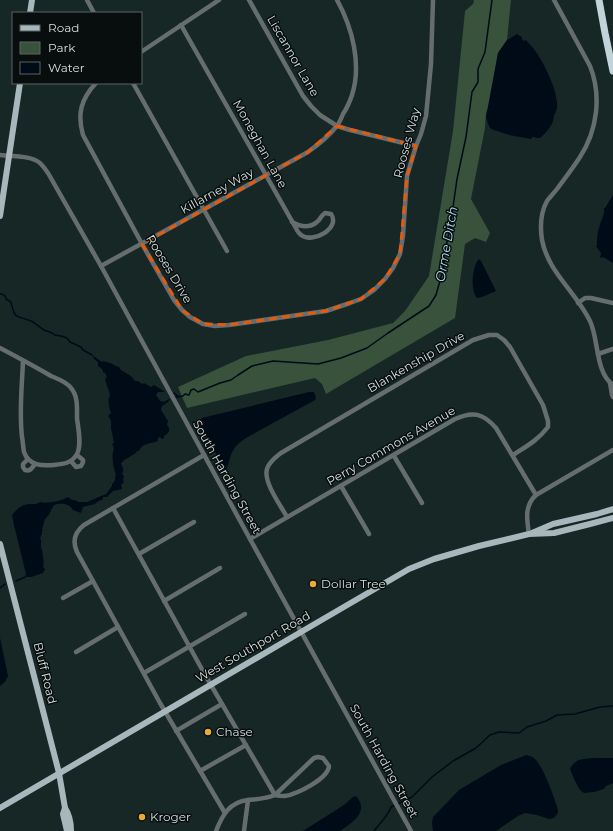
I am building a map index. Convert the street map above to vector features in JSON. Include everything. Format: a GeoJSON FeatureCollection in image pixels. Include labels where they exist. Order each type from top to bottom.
{"type":"FeatureCollection","features":[{"type":"Feature","properties":{"kind":"highway"},"geometry":{"type":"LineString","coordinates":[[599,0],[613,71]]}},
{"type":"Feature","properties":{"kind":"main road"},"geometry":{"type":"LineString","coordinates":[[30,12],[32,0]]}},
{"type":"Feature","properties":{"kind":"main road"},"geometry":{"type":"LineString","coordinates":[[0,216],[20,84]]}},
{"type":"Feature","properties":{"kind":"main road","name":"West Southport Road"},"geometry":{"type":"LineString","coordinates":[[0,808],[210,684],[421,563],[462,550],[529,534],[553,524],[613,509]]}},
{"type":"Feature","properties":{"kind":"main road","name":"West Southport Road"},"geometry":{"type":"LineString","coordinates":[[529,534],[554,533],[613,518]]}},
{"type":"Feature","properties":{"kind":"main road","name":"Bluff Road"},"geometry":{"type":"LineString","coordinates":[[0,544],[59,773],[64,808],[63,814],[67,831]]}},
{"type":"Feature","properties":{"kind":"main road","name":"Bluff Road"},"geometry":{"type":"LineString","coordinates":[[64,808],[68,812],[71,831]]}},
{"type":"Feature","properties":{"kind":"street"},"geometry":{"type":"LineString","coordinates":[[87,0],[93,12]]}},
{"type":"Feature","properties":{"kind":"street"},"geometry":{"type":"LineString","coordinates":[[142,51],[219,0]]}},
{"type":"Feature","properties":{"kind":"street","name":"Liscannor Lane"},"geometry":{"type":"LineString","coordinates":[[249,0],[307,101],[320,115],[337,126],[416,146]]}},
{"type":"Feature","properties":{"kind":"street","name":"Killarney Way"},"geometry":{"type":"LineString","coordinates":[[101,266],[308,152],[324,140],[337,126],[352,94],[356,66],[354,47],[349,28],[337,0]]}},
{"type":"Feature","properties":{"kind":"street","name":"Rooses Way"},"geometry":{"type":"LineString","coordinates":[[361,299],[374,290],[385,279],[393,268],[400,254],[403,236],[407,176],[426,116],[431,64],[433,0]]}},
{"type":"Feature","properties":{"kind":"street"},"geometry":{"type":"LineString","coordinates":[[553,1],[594,75],[596,115],[590,137],[581,156],[547,202],[542,215],[542,240],[546,254],[553,268],[590,321],[596,341],[600,364],[611,384],[613,397]]}},
{"type":"Feature","properties":{"kind":"street","name":"Moneghan Lane"},"geometry":{"type":"LineString","coordinates":[[181,25],[292,222],[297,230],[305,237],[311,238],[319,236],[331,227],[334,219],[331,214],[325,213],[315,224],[306,227],[299,226],[292,222]]}},
{"type":"Feature","properties":{"kind":"street","name":"Rooses Drive"},"geometry":{"type":"LineString","coordinates":[[95,84],[84,98],[81,108],[80,126],[84,137],[174,300],[190,317],[202,324],[215,326],[229,325],[319,312],[361,299]]}},
{"type":"Feature","properties":{"kind":"street"},"geometry":{"type":"LineString","coordinates":[[134,84],[227,251]]}},
{"type":"Feature","properties":{"kind":"street","name":"South Harding Street"},"geometry":{"type":"LineString","coordinates":[[0,155],[32,159],[39,162],[48,173],[101,266],[300,632],[411,831]]}},
{"type":"Feature","properties":{"kind":"street"},"geometry":{"type":"LineString","coordinates":[[578,303],[585,298],[613,303]]}},
{"type":"Feature","properties":{"kind":"street","name":"Blankenship Drive"},"geometry":{"type":"LineString","coordinates":[[287,517],[273,493],[267,478],[266,470],[275,458],[281,453],[473,340],[489,335],[497,335],[510,347],[544,405],[548,421],[548,427],[539,438],[513,455]]}},
{"type":"Feature","properties":{"kind":"street"},"geometry":{"type":"LineString","coordinates":[[0,348],[66,384],[74,392],[80,446],[77,455],[66,464],[41,466],[28,459],[24,450],[21,421],[23,361]]}},
{"type":"Feature","properties":{"kind":"street"},"geometry":{"type":"LineString","coordinates":[[598,354],[613,349]]}},
{"type":"Feature","properties":{"kind":"street","name":"Perry Commons Avenue"},"geometry":{"type":"LineString","coordinates":[[250,539],[394,456],[454,419],[464,415],[480,415],[492,423],[513,455],[536,495]]}},
{"type":"Feature","properties":{"kind":"street"},"geometry":{"type":"LineString","coordinates":[[529,534],[527,513],[530,502],[536,495],[613,450]]}},
{"type":"Feature","properties":{"kind":"street"},"geometry":{"type":"LineString","coordinates":[[71,461],[76,467],[81,466],[83,462],[82,459],[77,455]]}},
{"type":"Feature","properties":{"kind":"street"},"geometry":{"type":"LineString","coordinates":[[204,455],[83,526],[75,538],[75,544],[76,550],[118,627],[176,731],[225,813]]}},
{"type":"Feature","properties":{"kind":"street"},"geometry":{"type":"LineString","coordinates":[[394,456],[422,503]]}},
{"type":"Feature","properties":{"kind":"street"},"geometry":{"type":"LineString","coordinates":[[28,459],[22,464],[25,470],[31,470],[35,464]]}},
{"type":"Feature","properties":{"kind":"street"},"geometry":{"type":"LineString","coordinates":[[341,486],[369,534]]}},
{"type":"Feature","properties":{"kind":"street"},"geometry":{"type":"LineString","coordinates":[[113,508],[189,647],[275,795]]}},
{"type":"Feature","properties":{"kind":"street"},"geometry":{"type":"LineString","coordinates":[[139,554],[194,522]]}},
{"type":"Feature","properties":{"kind":"street"},"geometry":{"type":"LineString","coordinates":[[164,600],[220,568]]}},
{"type":"Feature","properties":{"kind":"street"},"geometry":{"type":"LineString","coordinates":[[63,598],[93,581]]}},
{"type":"Feature","properties":{"kind":"street"},"geometry":{"type":"LineString","coordinates":[[144,673],[245,614]]}},
{"type":"Feature","properties":{"kind":"street"},"geometry":{"type":"LineString","coordinates":[[76,652],[118,627]]}},
{"type":"Feature","properties":{"kind":"street"},"geometry":{"type":"LineString","coordinates":[[176,731],[222,704]]}},
{"type":"Feature","properties":{"kind":"street"},"geometry":{"type":"LineString","coordinates":[[200,771],[246,745]]}},
{"type":"Feature","properties":{"kind":"street"},"geometry":{"type":"LineString","coordinates":[[216,831],[225,813],[235,804],[275,795],[314,758],[318,756],[328,765],[329,768],[327,771],[317,781],[309,786],[288,795],[275,795]]}},
{"type":"Feature","properties":{"kind":"street"},"geometry":{"type":"LineString","coordinates":[[244,831],[248,800]]}},
{"type":"Feature","properties":{"kind":"highlighted area"},"geometry":{"type":"Polygon","coordinates":[[[337,126],[416,146],[407,176],[400,254],[385,279],[361,299],[326,311],[229,325],[203,324],[182,310],[142,244],[308,152],[337,126]]]}},
{"type":"Feature","properties":{"kind":"green space"},"geometry":{"type":"Polygon","coordinates":[[[474,0],[511,0],[507,40],[498,53],[471,199],[490,233],[486,242],[475,238],[465,244],[455,318],[326,394],[322,384],[315,378],[187,408],[178,387],[246,356],[328,340],[393,323],[405,311],[429,276],[453,131],[465,11],[473,4],[474,0]]]}},
{"type":"Feature","properties":{"kind":"water"},"geometry":{"type":"Polygon","coordinates":[[[517,34],[522,37],[524,41],[526,40],[540,57],[552,83],[557,102],[557,109],[553,122],[540,138],[532,137],[531,139],[509,135],[491,129],[486,117],[498,53],[507,40],[517,34]]]}},
{"type":"Feature","properties":{"kind":"water"},"geometry":{"type":"Polygon","coordinates":[[[613,195],[613,263],[603,257],[600,258],[601,253],[596,246],[604,208],[613,195]]]}},
{"type":"Feature","properties":{"kind":"water"},"geometry":{"type":"Polygon","coordinates":[[[479,259],[496,291],[477,298],[473,290],[473,273],[479,259]]]}},
{"type":"Feature","properties":{"kind":"water"},"geometry":{"type":"Polygon","coordinates":[[[92,355],[102,362],[108,362],[119,367],[135,381],[142,384],[144,383],[151,387],[154,385],[165,392],[158,392],[156,395],[160,401],[164,402],[170,399],[162,406],[161,410],[168,421],[167,425],[169,431],[164,438],[162,439],[160,437],[158,438],[158,441],[142,446],[139,451],[122,462],[124,482],[121,485],[122,489],[113,491],[107,497],[103,497],[103,499],[95,504],[83,507],[81,513],[73,510],[67,505],[54,505],[49,515],[45,519],[40,538],[44,560],[43,567],[45,569],[43,573],[31,577],[25,577],[26,574],[12,515],[21,506],[40,502],[54,502],[68,497],[79,502],[87,502],[106,494],[115,480],[116,475],[113,465],[114,448],[112,444],[114,443],[111,421],[108,416],[111,413],[108,402],[110,395],[105,379],[107,377],[103,370],[98,366],[98,362],[92,355]]]}},
{"type":"Feature","properties":{"kind":"water"},"geometry":{"type":"Polygon","coordinates":[[[314,392],[316,398],[315,400],[241,441],[233,450],[227,468],[225,469],[200,426],[200,421],[202,418],[314,392]]]}},
{"type":"Feature","properties":{"kind":"water"},"geometry":{"type":"Polygon","coordinates":[[[0,638],[8,676],[5,682],[0,686],[0,638]]]}},
{"type":"Feature","properties":{"kind":"water"},"geometry":{"type":"Polygon","coordinates":[[[526,755],[535,759],[545,775],[558,810],[558,813],[554,818],[549,819],[525,813],[496,831],[433,831],[433,817],[459,790],[501,765],[526,755]]]}},
{"type":"Feature","properties":{"kind":"water"},"geometry":{"type":"Polygon","coordinates":[[[594,758],[613,758],[613,783],[606,786],[604,789],[584,793],[580,790],[570,769],[577,761],[594,758]]]}},
{"type":"Feature","properties":{"kind":"water"},"geometry":{"type":"Polygon","coordinates":[[[356,796],[360,802],[360,812],[354,821],[340,831],[303,831],[344,805],[356,796]]]}},
{"type":"Feature","properties":{"kind":"waterway","name":"Orme Ditch"},"geometry":{"type":"LineString","coordinates":[[176,397],[183,396],[185,394],[189,395],[191,390],[194,389],[198,392],[231,380],[252,366],[273,361],[318,364],[341,358],[367,348],[429,306],[436,295],[444,266],[444,255],[466,137],[472,92],[478,82],[478,69],[485,52],[492,0]]}},
{"type":"Feature","properties":{"kind":"waterway"},"geometry":{"type":"LineString","coordinates":[[0,294],[5,296],[6,299],[11,302],[17,316],[33,322],[42,329],[55,335],[67,338],[70,342],[81,347],[83,350],[92,355]]}},
{"type":"Feature","properties":{"kind":"waterway","name":"Orme Ditch"},"geometry":{"type":"LineString","coordinates":[[174,393],[179,397]]}},
{"type":"Feature","properties":{"kind":"waterway","name":"Orme Ditch"},"geometry":{"type":"LineString","coordinates":[[16,581],[25,577]]}},
{"type":"Feature","properties":{"kind":"waterway","name":"Orme Ditch"},"geometry":{"type":"LineString","coordinates":[[0,588],[5,584]]}},
{"type":"Feature","properties":{"kind":"waterway"},"geometry":{"type":"LineString","coordinates":[[374,831],[391,807],[412,797],[432,777],[453,761],[476,748],[490,735],[499,732],[519,733],[527,727],[546,721],[557,715],[575,714],[600,707],[613,706]]}},
{"type":"Feature","properties":{"kind":"place","name":"Dollar Tree"},"geometry":{"type":"Point","coordinates":[313,584]}},
{"type":"Feature","properties":{"kind":"place","name":"Chase"},"geometry":{"type":"Point","coordinates":[208,732]}},
{"type":"Feature","properties":{"kind":"place","name":"Kroger"},"geometry":{"type":"Point","coordinates":[142,817]}}]}
